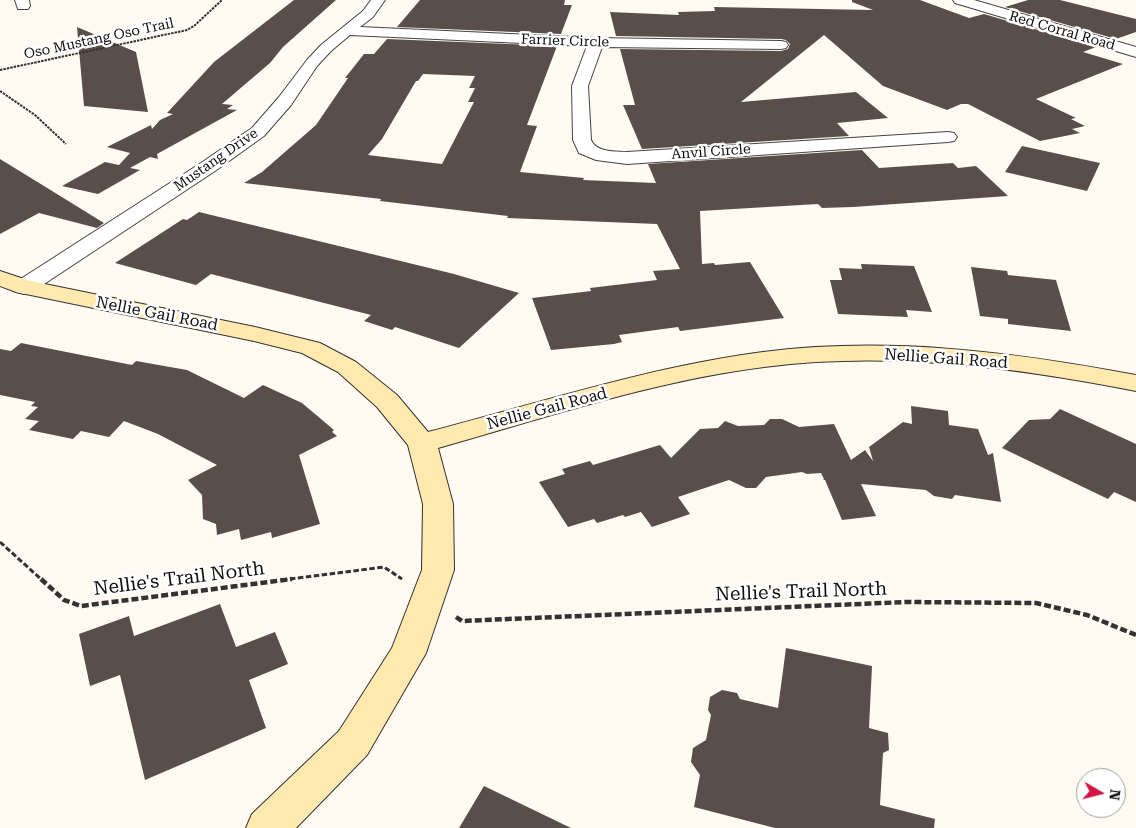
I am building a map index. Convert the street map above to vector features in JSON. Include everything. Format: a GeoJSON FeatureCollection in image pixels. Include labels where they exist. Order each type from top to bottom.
{"type":"FeatureCollection","features":[{"type":"Feature","properties":{"kind":"street","name":"Mustang Drive"},"geometry":{"type":"LineString","coordinates":[[24,287],[208,167],[258,132],[285,101],[312,63],[326,48],[368,14],[378,0]]}},
{"type":"Feature","properties":{"kind":"street","name":"Red Corral Road"},"geometry":{"type":"LineString","coordinates":[[960,0],[1136,52]]}},
{"type":"Feature","properties":{"kind":"street","name":"Farrier Circle"},"geometry":{"type":"LineString","coordinates":[[349,31],[596,42],[781,45]]}},
{"type":"Feature","properties":{"kind":"street","name":"Anvil Circle"},"geometry":{"type":"LineString","coordinates":[[596,42],[580,86],[582,140],[586,149],[596,154],[627,158],[948,136]]}},
{"type":"Feature","properties":{"kind":"street","name":"Nellie Gail Road"},"geometry":{"type":"LineString","coordinates":[[0,278],[24,287],[255,334],[311,348],[347,368],[387,401],[422,443],[647,382],[727,365],[800,357],[881,354],[958,357],[1041,366],[1136,383]]}},
{"type":"Feature","properties":{"kind":"street"},"geometry":{"type":"LineString","coordinates":[[267,828],[353,743],[408,653],[438,570],[438,504],[422,443]]}},
{"type":"Feature","properties":{"kind":"path","name":"Oso Mustang Oso Trail"},"geometry":{"type":"LineString","coordinates":[[0,70],[187,30],[194,26],[222,0]]}},
{"type":"Feature","properties":{"kind":"path"},"geometry":{"type":"LineString","coordinates":[[0,91],[35,115],[66,144]]}},
{"type":"Feature","properties":{"kind":"path","name":"Nellie's Trail North"},"geometry":{"type":"LineString","coordinates":[[0,542],[64,600],[81,606],[384,567]]}},
{"type":"Feature","properties":{"kind":"path","name":"Nellie's Trail North"},"geometry":{"type":"LineString","coordinates":[[462,620],[906,602],[1036,603],[1087,616],[1136,635]]}},
{"type":"Feature","properties":{"kind":"building"},"geometry":{"type":"Polygon","coordinates":[[[294,0],[336,0],[283,47],[270,63],[222,104],[233,105],[227,109],[237,110],[157,154],[158,159],[150,157],[130,168],[140,170],[98,194],[62,186],[105,162],[119,165],[130,153],[107,147],[151,125],[152,129],[160,120],[173,114],[167,113],[214,62],[294,0]]]}},
{"type":"Feature","properties":{"kind":"building"},"geometry":{"type":"Polygon","coordinates":[[[420,0],[565,0],[564,5],[572,5],[561,34],[397,27],[420,0]]]}},
{"type":"Feature","properties":{"kind":"building"},"geometry":{"type":"Polygon","coordinates":[[[852,0],[920,0],[969,18],[984,14],[1096,47],[1083,52],[1123,64],[1036,99],[1076,118],[1071,119],[1085,126],[1072,129],[1080,133],[1040,141],[968,104],[961,104],[947,110],[883,86],[824,35],[741,102],[856,92],[888,118],[837,123],[849,136],[642,149],[623,105],[635,105],[620,49],[781,51],[788,49],[790,44],[786,40],[781,39],[616,36],[610,12],[679,15],[678,12],[715,11],[714,7],[873,10],[852,2],[852,0]]]}},
{"type":"Feature","properties":{"kind":"building"},"geometry":{"type":"Polygon","coordinates":[[[1028,0],[1060,0],[1136,19],[1136,32],[1116,39],[1005,7],[1028,0]]]}},
{"type":"Feature","properties":{"kind":"building"},"geometry":{"type":"Polygon","coordinates":[[[77,27],[136,52],[148,112],[84,106],[77,27]]]}},
{"type":"Feature","properties":{"kind":"building"},"geometry":{"type":"Polygon","coordinates":[[[387,39],[557,46],[527,125],[537,126],[520,172],[584,178],[583,180],[656,183],[648,164],[862,150],[879,168],[953,163],[958,168],[976,166],[1008,196],[853,207],[822,208],[818,204],[700,211],[702,264],[714,263],[715,265],[750,262],[784,318],[680,331],[678,327],[619,335],[622,342],[614,344],[551,350],[532,298],[591,291],[590,288],[657,280],[653,271],[680,269],[657,224],[507,218],[508,216],[244,183],[262,172],[316,125],[348,78],[345,78],[364,54],[374,54],[387,39]],[[423,74],[416,81],[382,139],[368,155],[442,164],[474,102],[468,102],[475,88],[469,88],[475,76],[423,74]]]}},
{"type":"Feature","properties":{"kind":"building"},"geometry":{"type":"Polygon","coordinates":[[[1022,146],[1100,163],[1087,191],[1005,172],[1022,146]]]}},
{"type":"Feature","properties":{"kind":"building"},"geometry":{"type":"Polygon","coordinates":[[[0,159],[104,223],[97,228],[39,213],[0,234],[0,159]]]}},
{"type":"Feature","properties":{"kind":"building"},"geometry":{"type":"Polygon","coordinates":[[[199,212],[454,274],[519,293],[459,348],[395,327],[392,330],[364,321],[371,315],[211,274],[196,285],[115,263],[183,219],[187,220],[199,212]]]}},
{"type":"Feature","properties":{"kind":"building"},"geometry":{"type":"Polygon","coordinates":[[[861,264],[914,266],[932,312],[906,310],[908,317],[838,314],[830,280],[842,280],[839,268],[862,269],[861,264]]]}},
{"type":"Feature","properties":{"kind":"building"},"geometry":{"type":"Polygon","coordinates":[[[971,267],[1007,271],[1008,275],[1056,280],[1071,331],[1008,324],[1008,319],[980,316],[971,267]]]}},
{"type":"Feature","properties":{"kind":"building"},"geometry":{"type":"Polygon","coordinates":[[[21,343],[132,365],[136,361],[187,370],[244,398],[263,385],[302,403],[334,430],[332,432],[337,436],[299,455],[320,524],[272,538],[271,532],[241,540],[239,529],[217,535],[216,524],[203,519],[202,495],[188,480],[217,465],[158,434],[124,421],[109,437],[81,431],[73,439],[29,430],[39,421],[25,419],[38,407],[31,406],[35,402],[0,395],[0,349],[11,351],[21,343]]]}},
{"type":"Feature","properties":{"kind":"building"},"geometry":{"type":"Polygon","coordinates":[[[911,406],[948,411],[949,425],[978,429],[988,455],[993,453],[1001,502],[955,495],[952,499],[934,496],[926,490],[861,484],[876,516],[842,520],[821,473],[807,474],[802,472],[766,477],[756,488],[746,488],[729,480],[678,497],[690,514],[652,527],[641,512],[597,523],[594,519],[568,527],[539,482],[565,474],[562,469],[590,461],[593,465],[660,445],[671,458],[700,429],[718,428],[725,421],[738,426],[764,425],[770,419],[782,419],[799,427],[834,424],[851,460],[865,450],[873,461],[869,447],[903,422],[912,424],[911,406]]]}},
{"type":"Feature","properties":{"kind":"building"},"geometry":{"type":"Polygon","coordinates":[[[1060,409],[1136,444],[1136,502],[1114,492],[1108,499],[1002,448],[1029,420],[1050,419],[1060,409]]]}},
{"type":"Feature","properties":{"kind":"building"},"geometry":{"type":"Polygon","coordinates":[[[220,604],[236,647],[275,632],[288,664],[249,680],[266,728],[145,780],[120,675],[90,686],[79,634],[129,616],[134,636],[220,604]]]}},
{"type":"Feature","properties":{"kind":"building"},"geometry":{"type":"Polygon","coordinates":[[[786,648],[872,666],[869,728],[888,733],[889,750],[883,753],[880,805],[935,819],[934,828],[775,828],[694,807],[700,775],[691,762],[693,748],[706,740],[711,715],[708,710],[710,697],[722,690],[737,693],[740,699],[778,708],[786,648]]]}},
{"type":"Feature","properties":{"kind":"building"},"geometry":{"type":"Polygon","coordinates":[[[484,786],[571,828],[459,828],[484,786]]]}}]}
